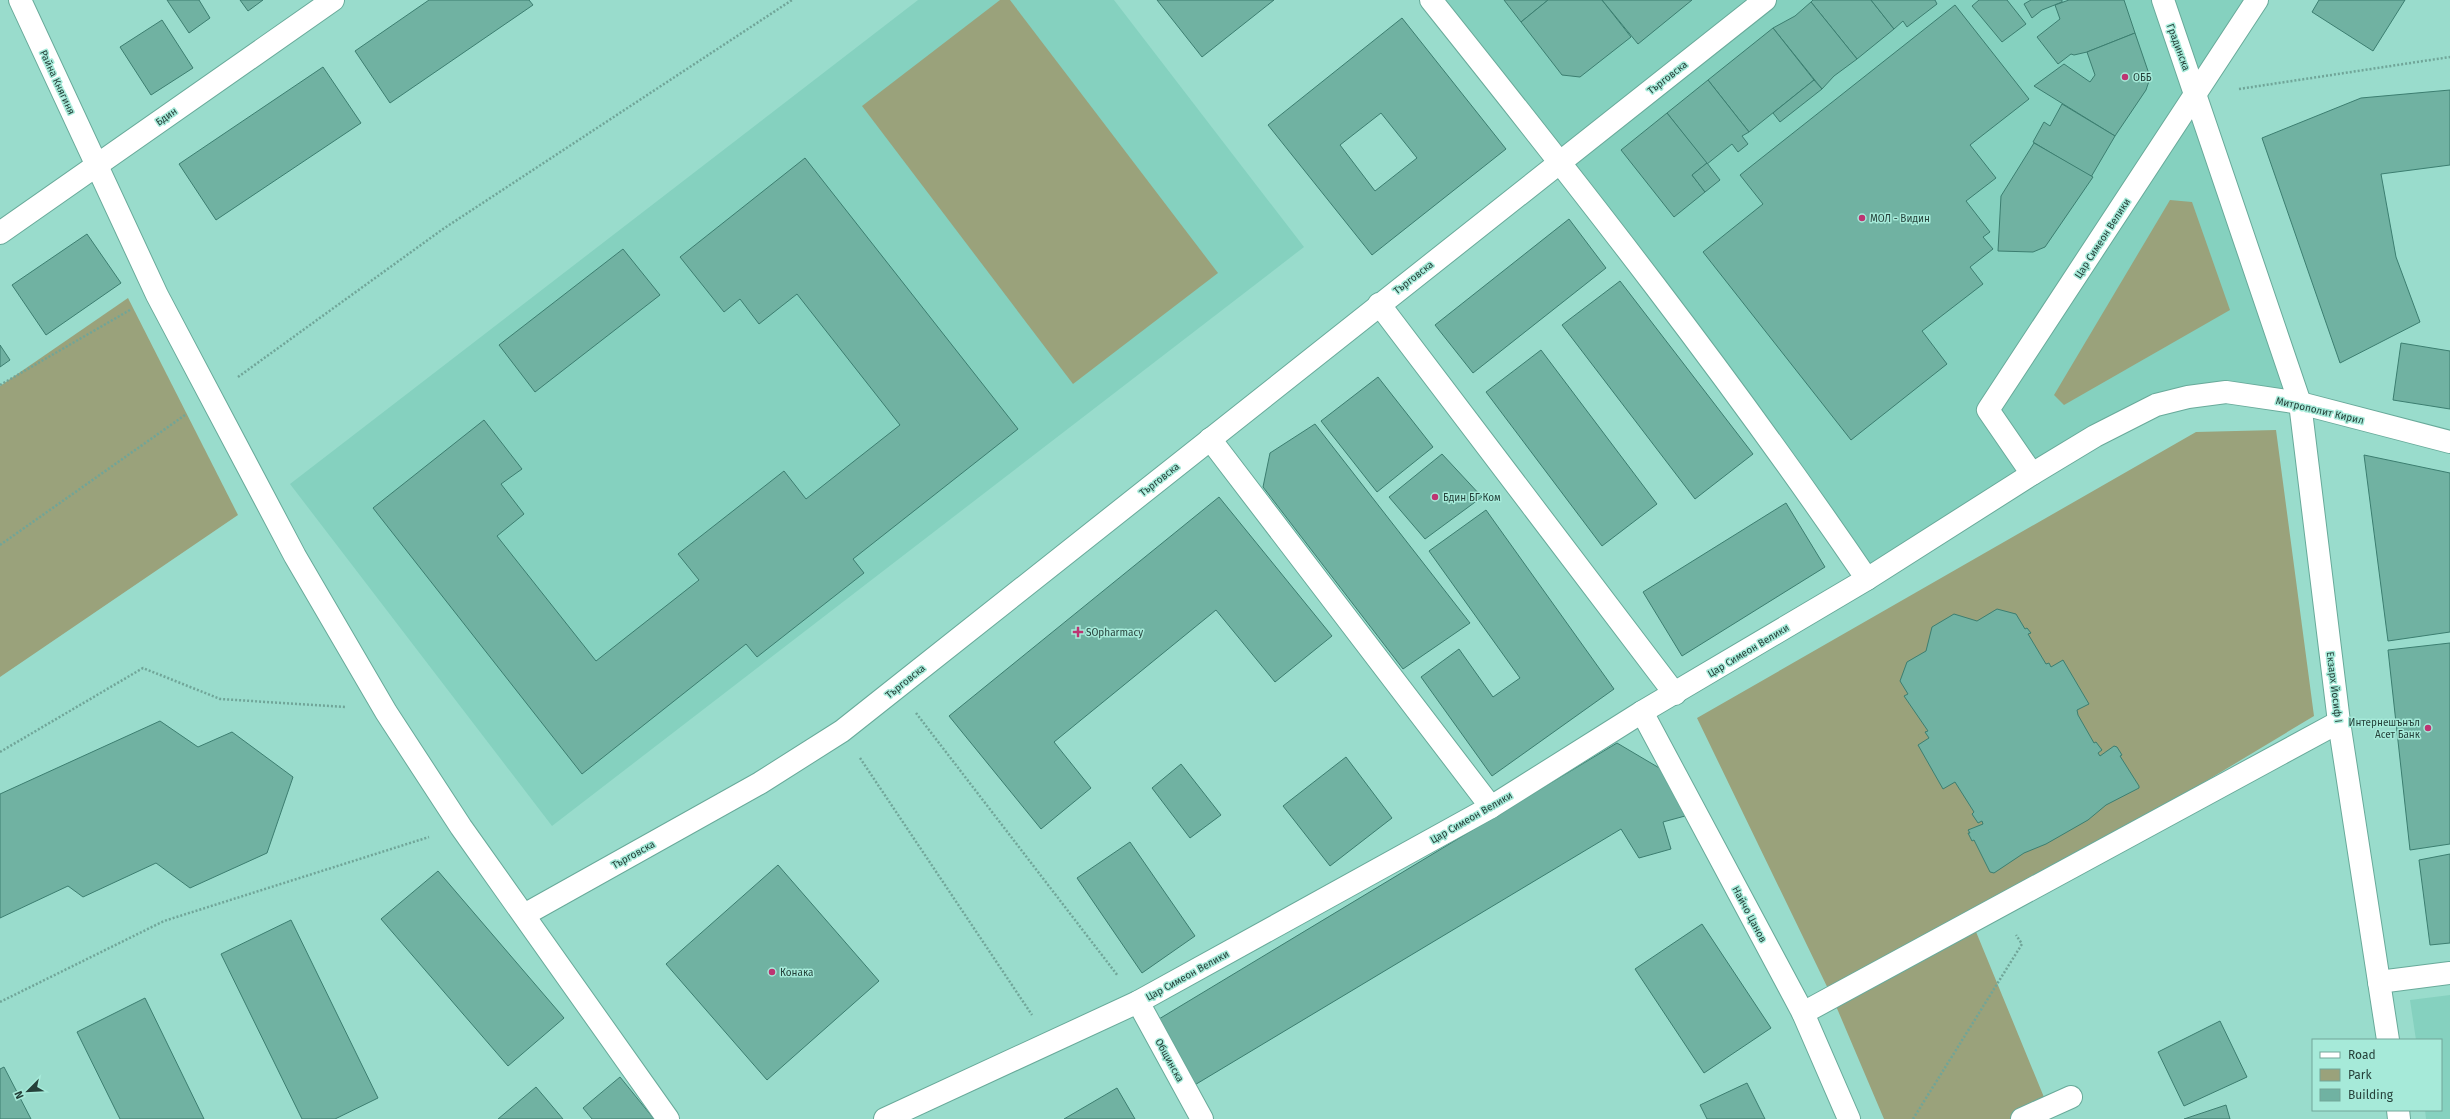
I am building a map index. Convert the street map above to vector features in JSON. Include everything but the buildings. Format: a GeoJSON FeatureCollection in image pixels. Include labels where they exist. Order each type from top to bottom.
{"type":"FeatureCollection","features":[{"type":"Feature","properties":{"kind":"street","name":"Райна Княгиня"},"geometry":{"type":"LineString","coordinates":[[20,0],[95,165],[157,295],[295,556],[386,712],[462,827],[668,1119]]}},
{"type":"Feature","properties":{"kind":"street","name":"Бдин"},"geometry":{"type":"LineString","coordinates":[[0,234],[95,165],[333,0]]}},
{"type":"Feature","properties":{"kind":"street"},"geometry":{"type":"LineString","coordinates":[[1431,0],[1560,161],[1633,256],[1824,516],[1867,579]]}},
{"type":"Feature","properties":{"kind":"street","name":"Търговска"},"geometry":{"type":"LineString","coordinates":[[524,915],[760,783],[842,731],[1379,304],[1765,0]]}},
{"type":"Feature","properties":{"kind":"street","name":"Градинска"},"geometry":{"type":"LineString","coordinates":[[2162,0],[2196,95],[2300,403]]}},
{"type":"Feature","properties":{"kind":"street","name":"Цар Симеон Велики"},"geometry":{"type":"LineString","coordinates":[[2032,474],[1988,410],[2257,0]]}},
{"type":"Feature","properties":{"kind":"street"},"geometry":{"type":"LineString","coordinates":[[1379,304],[1675,694]]}},
{"type":"Feature","properties":{"kind":"street","name":"Митрополит Кирил"},"geometry":{"type":"LineString","coordinates":[[2188,397],[2226,392],[2300,403],[2450,442]]}},
{"type":"Feature","properties":{"kind":"street","name":"Цар Симеон Велики"},"geometry":{"type":"LineString","coordinates":[[886,1119],[1138,1002],[1491,807],[1642,712],[1675,694],[1867,579],[2032,474],[2095,436],[2156,405],[2188,397]]}},
{"type":"Feature","properties":{"kind":"street","name":"Екзарх Йосиф I"},"geometry":{"type":"LineString","coordinates":[[2300,403],[2339,722],[2388,1039]]}},
{"type":"Feature","properties":{"kind":"street"},"geometry":{"type":"LineString","coordinates":[[1210,439],[1491,807]]}},
{"type":"Feature","properties":{"kind":"street","name":"Найчо Цанов"},"geometry":{"type":"LineString","coordinates":[[1642,712],[1803,1013],[1849,1119]]}},
{"type":"Feature","properties":{"kind":"street"},"geometry":{"type":"LineString","coordinates":[[1803,1013],[2339,722]]}},
{"type":"Feature","properties":{"kind":"street"},"geometry":{"type":"LineString","coordinates":[[2380,982],[2450,973]]}},
{"type":"Feature","properties":{"kind":"street","name":"Общинска"},"geometry":{"type":"LineString","coordinates":[[1138,1002],[1202,1119]]}},
{"type":"Feature","properties":{"kind":"street"},"geometry":{"type":"LineString","coordinates":[[2022,1119],[2071,1097]]}},
{"type":"Feature","properties":{"kind":"path"},"geometry":{"type":"LineString","coordinates":[[0,545],[211,397],[443,229],[792,0]]}},
{"type":"Feature","properties":{"kind":"path"},"geometry":{"type":"LineString","coordinates":[[2196,95],[2450,57]]}},
{"type":"Feature","properties":{"kind":"path"},"geometry":{"type":"LineString","coordinates":[[0,385],[157,295]]}},
{"type":"Feature","properties":{"kind":"path"},"geometry":{"type":"LineString","coordinates":[[0,752],[143,668],[220,699],[339,706],[386,712]]}},
{"type":"Feature","properties":{"kind":"path"},"geometry":{"type":"LineString","coordinates":[[897,688],[1138,1002]]}},
{"type":"Feature","properties":{"kind":"path"},"geometry":{"type":"LineString","coordinates":[[842,731],[1050,1043]]}},
{"type":"Feature","properties":{"kind":"path"},"geometry":{"type":"LineString","coordinates":[[0,1002],[164,920],[462,827]]}},
{"type":"Feature","properties":{"kind":"path"},"geometry":{"type":"LineString","coordinates":[[1913,1119],[2022,944],[1998,906]]}},
{"type":"Feature","properties":{"kind":"shaded area"},"geometry":{"type":"Polygon","coordinates":[[[918,0],[1114,0],[1304,247],[552,826],[290,484],[918,0]]]}},
{"type":"Feature","properties":{"kind":"shaded area"},"geometry":{"type":"Polygon","coordinates":[[[1431,0],[2257,0],[2196,95],[2300,403],[2256,396],[2156,405],[1867,579],[1431,0]]]}},
{"type":"Feature","properties":{"kind":"shaded area"},"geometry":{"type":"Polygon","coordinates":[[[2450,995],[2450,1119],[2426,1119],[2425,1111],[2442,1111],[2442,1039],[2416,1039],[2410,1000],[2450,995]]]}},
{"type":"Feature","properties":{"kind":"green space"},"geometry":{"type":"Polygon","coordinates":[[[1000,0],[1010,0],[1218,273],[1073,384],[862,106],[1000,0]]]}},
{"type":"Feature","properties":{"kind":"green space"},"geometry":{"type":"Polygon","coordinates":[[[2170,200],[2192,202],[2230,310],[2064,405],[2054,395],[2170,200]]]}},
{"type":"Feature","properties":{"kind":"green space"},"geometry":{"type":"Polygon","coordinates":[[[128,298],[238,515],[0,677],[0,386],[128,298]]]}},
{"type":"Feature","properties":{"kind":"green space"},"geometry":{"type":"Polygon","coordinates":[[[2276,430],[2314,716],[1972,922],[2048,1107],[2022,1119],[1884,1119],[1833,999],[1697,718],[2196,432],[2276,430]]]}},
{"type":"Feature","properties":{"kind":"place","name":"ОББ"},"geometry":{"type":"Point","coordinates":[2125,77]}},
{"type":"Feature","properties":{"kind":"place","name":"МОЛ - Видин"},"geometry":{"type":"Point","coordinates":[1862,218]}},
{"type":"Feature","properties":{"kind":"place","name":"Бдин БГ Ком"},"geometry":{"type":"Point","coordinates":[1435,497]}},
{"type":"Feature","properties":{"kind":"place","name":"SOpharmacy"},"geometry":{"type":"Point","coordinates":[1078,632]}},
{"type":"Feature","properties":{"kind":"place","name":"Интернешънъл Асет Банк"},"geometry":{"type":"Point","coordinates":[2428,728]}},
{"type":"Feature","properties":{"kind":"place","name":"Конака"},"geometry":{"type":"Point","coordinates":[772,972]}}]}
